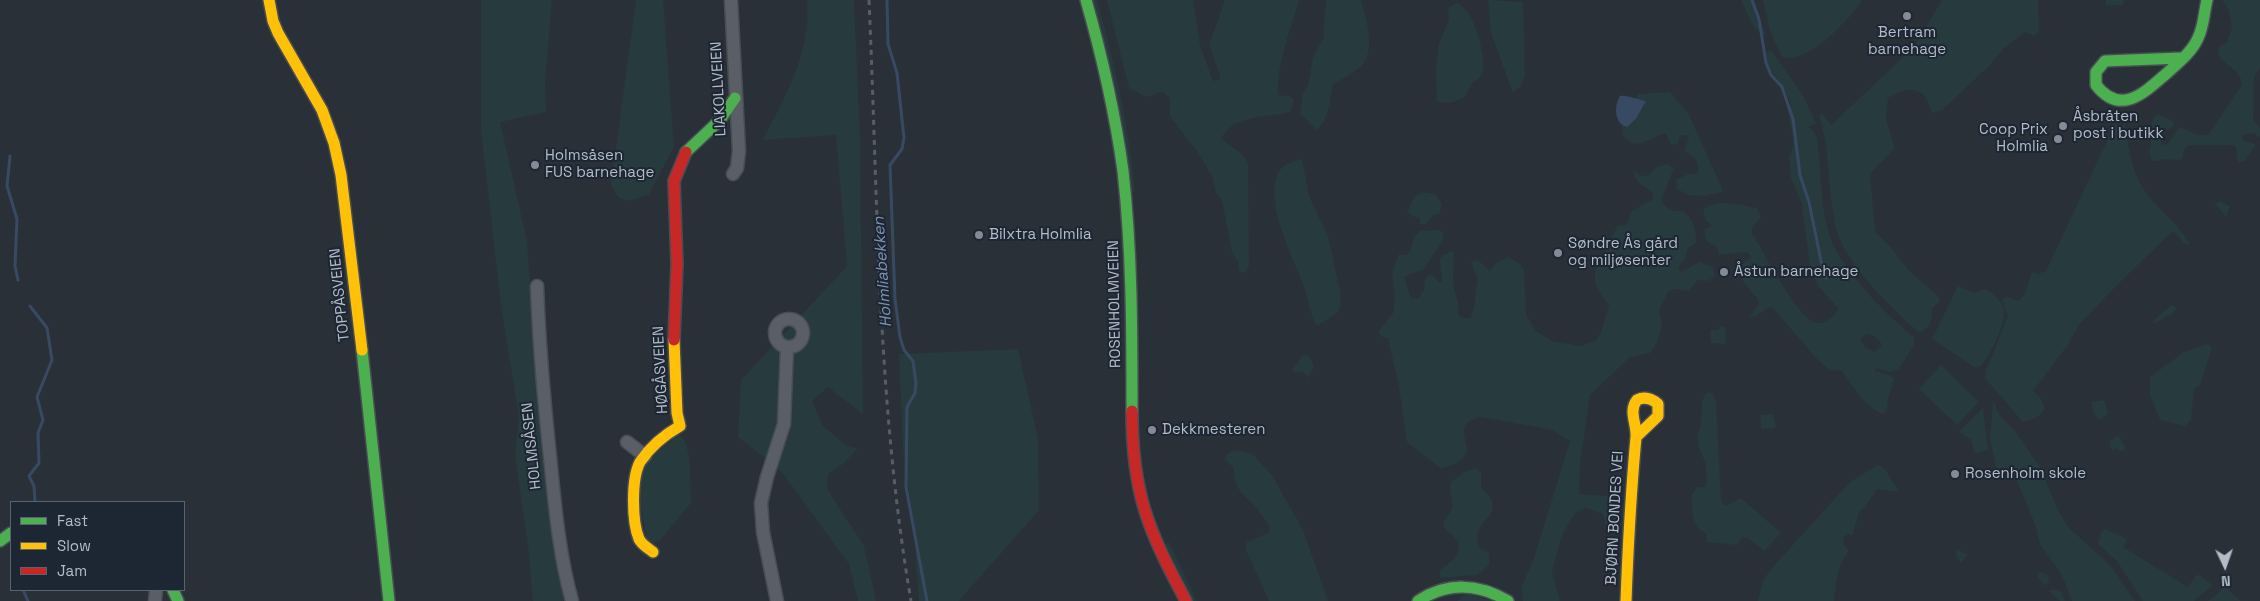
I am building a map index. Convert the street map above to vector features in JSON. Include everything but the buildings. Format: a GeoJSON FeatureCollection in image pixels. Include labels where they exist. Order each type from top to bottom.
{"type":"FeatureCollection","features":[{"type":"Feature","properties":{"kind":"street","name":"TOPPÅSVEIEN"},"geometry":{"type":"LineString","coordinates":[[269,0],[273,21],[289,56],[311,89],[324,115],[334,143],[341,175],[353,268],[389,601]]}},
{"type":"Feature","properties":{"kind":"street","name":"LIAKOLLVEIEN"},"geometry":{"type":"LineString","coordinates":[[731,0],[739,151],[737,168],[733,174]]}},
{"type":"Feature","properties":{"kind":"street","name":"ROSENHOLMVEIEN"},"geometry":{"type":"LineString","coordinates":[[1086,0],[1111,94],[1125,192],[1129,247],[1133,446],[1136,481],[1154,539],[1186,601]]}},
{"type":"Feature","properties":{"kind":"street"},"geometry":{"type":"LineString","coordinates":[[2181,58],[2105,62],[2096,72],[2096,85],[2103,93],[2119,100],[2134,100],[2181,58],[2192,47],[2199,36],[2207,0]]}},
{"type":"Feature","properties":{"kind":"street","name":"HØGÅSVEIEN"},"geometry":{"type":"LineString","coordinates":[[653,552],[642,543],[637,532],[635,475],[645,456],[665,436],[680,426],[677,413],[673,329],[676,264],[674,181],[684,154],[720,120],[735,98]]}},
{"type":"Feature","properties":{"kind":"street","name":"HOLMSÅSEN"},"geometry":{"type":"LineString","coordinates":[[537,286],[544,404],[555,516],[562,562],[572,601]]}},
{"type":"Feature","properties":{"kind":"street"},"geometry":{"type":"LineString","coordinates":[[777,601],[763,532],[761,503],[767,477],[784,424],[787,347]]}},
{"type":"Feature","properties":{"kind":"street","name":"BJØRN BONDES VEI"},"geometry":{"type":"LineString","coordinates":[[1626,601],[1631,484],[1636,437]]}},
{"type":"Feature","properties":{"kind":"street"},"geometry":{"type":"LineString","coordinates":[[628,442],[645,456]]}},
{"type":"Feature","properties":{"kind":"street"},"geometry":{"type":"LineString","coordinates":[[1418,601],[1432,592],[1456,586],[1487,590],[1508,601]]}},
{"type":"Feature","properties":{"kind":"green space"},"geometry":{"type":"Polygon","coordinates":[[[481,0],[552,0],[545,82],[546,112],[500,122],[527,241],[542,457],[559,580],[564,601],[533,601],[528,546],[515,455],[519,417],[501,305],[481,130],[481,0]]]}},
{"type":"Feature","properties":{"kind":"green space"},"geometry":{"type":"Polygon","coordinates":[[[636,0],[663,0],[674,147],[649,194],[629,201],[618,197],[611,185],[636,0]]]}},
{"type":"Feature","properties":{"kind":"green space"},"geometry":{"type":"Polygon","coordinates":[[[807,0],[854,0],[860,138],[863,414],[828,387],[812,401],[822,425],[847,446],[858,448],[844,463],[828,474],[827,489],[864,546],[876,601],[858,601],[849,564],[781,471],[738,437],[741,380],[847,266],[836,135],[763,140],[788,90],[801,56],[807,20],[807,0]]]}},
{"type":"Feature","properties":{"kind":"green space"},"geometry":{"type":"Polygon","coordinates":[[[1092,0],[1097,0],[1120,95],[1129,143],[1135,192],[1131,193],[1092,0]]]}},
{"type":"Feature","properties":{"kind":"green space"},"geometry":{"type":"Polygon","coordinates":[[[1107,0],[1193,0],[1200,45],[1213,81],[1219,80],[1220,75],[1209,45],[1225,0],[1299,0],[1279,72],[1278,84],[1278,95],[1289,96],[1293,99],[1290,112],[1242,121],[1226,131],[1221,139],[1242,154],[1248,163],[1249,266],[1245,273],[1239,271],[1238,261],[1232,253],[1222,200],[1216,193],[1213,178],[1200,155],[1170,117],[1170,98],[1162,92],[1146,97],[1129,88],[1107,0]]]}},
{"type":"Feature","properties":{"kind":"green space"},"geometry":{"type":"Polygon","coordinates":[[[1326,0],[1361,0],[1369,35],[1369,44],[1365,61],[1360,67],[1333,84],[1327,115],[1317,130],[1300,113],[1303,94],[1308,86],[1313,57],[1323,39],[1326,0]]]}},
{"type":"Feature","properties":{"kind":"green space"},"geometry":{"type":"Polygon","coordinates":[[[1488,0],[1523,2],[1525,76],[1521,86],[1513,93],[1491,33],[1488,0]]]}},
{"type":"Feature","properties":{"kind":"green space"},"geometry":{"type":"Polygon","coordinates":[[[1741,0],[1753,0],[1765,33],[1764,37],[1752,24],[1741,0]]]}},
{"type":"Feature","properties":{"kind":"green space"},"geometry":{"type":"Polygon","coordinates":[[[1763,0],[1861,0],[1861,3],[1846,21],[1815,48],[1793,57],[1782,57],[1770,31],[1763,0]]]}},
{"type":"Feature","properties":{"kind":"green space"},"geometry":{"type":"Polygon","coordinates":[[[1942,0],[2038,0],[2039,32],[2034,36],[2025,32],[2004,48],[1989,66],[1942,110],[1933,113],[1926,98],[1918,91],[1902,91],[1888,98],[1886,120],[1895,148],[1870,174],[1875,232],[1891,247],[1908,270],[1939,297],[1940,301],[1932,308],[1928,326],[1919,332],[1869,283],[1839,239],[1835,225],[1823,128],[1819,115],[1823,115],[1831,125],[1914,47],[1942,0]]]}},
{"type":"Feature","properties":{"kind":"green space"},"geometry":{"type":"Polygon","coordinates":[[[2106,0],[2124,0],[2123,5],[2106,6],[2106,0]]]}},
{"type":"Feature","properties":{"kind":"green space"},"geometry":{"type":"Polygon","coordinates":[[[2222,0],[2260,0],[2260,69],[2254,76],[2253,119],[2260,128],[2260,138],[2255,133],[2243,135],[2242,140],[2255,144],[2255,147],[2244,161],[2238,163],[2236,147],[2233,145],[2188,145],[2183,151],[2184,156],[2181,160],[2161,159],[2152,161],[2149,152],[2151,127],[2157,114],[2173,121],[2174,125],[2170,129],[2160,129],[2158,134],[2162,144],[2166,145],[2181,127],[2197,135],[2208,135],[2242,85],[2239,75],[2223,60],[2218,52],[2219,47],[2227,42],[2232,28],[2229,10],[2222,0]]]}},
{"type":"Feature","properties":{"kind":"green space"},"geometry":{"type":"Polygon","coordinates":[[[1456,3],[1468,12],[1473,21],[1480,43],[1483,71],[1480,77],[1471,85],[1466,95],[1456,101],[1444,103],[1437,101],[1436,69],[1439,43],[1449,20],[1448,8],[1456,3]]]}},
{"type":"Feature","properties":{"kind":"green space"},"geometry":{"type":"Polygon","coordinates":[[[1771,50],[1802,94],[1816,123],[1808,127],[1813,130],[1817,138],[1824,211],[1834,247],[1842,261],[1865,290],[1914,337],[1914,344],[1899,369],[1890,372],[1876,368],[1875,371],[1890,375],[1894,379],[1888,399],[1887,411],[1883,414],[1865,402],[1842,371],[1830,370],[1817,359],[1772,307],[1749,318],[1759,304],[1758,299],[1743,280],[1739,267],[1751,257],[1747,252],[1719,255],[1717,247],[1706,241],[1704,230],[1712,226],[1706,221],[1703,209],[1723,203],[1757,208],[1761,217],[1752,228],[1752,233],[1782,284],[1801,311],[1809,319],[1820,323],[1829,319],[1839,309],[1818,286],[1810,266],[1802,204],[1791,178],[1789,158],[1793,147],[1793,137],[1787,108],[1791,106],[1784,88],[1767,63],[1766,53],[1771,50]],[[1867,334],[1860,339],[1865,347],[1875,352],[1882,344],[1873,335],[1867,334]]]}},
{"type":"Feature","properties":{"kind":"green space"},"geometry":{"type":"Polygon","coordinates":[[[1670,92],[1688,113],[1723,192],[1704,196],[1689,195],[1677,189],[1676,180],[1688,174],[1698,173],[1696,159],[1684,151],[1689,137],[1679,135],[1679,142],[1674,145],[1670,143],[1666,133],[1633,144],[1623,136],[1622,125],[1625,127],[1634,122],[1645,103],[1635,100],[1638,94],[1670,92]]]}},
{"type":"Feature","properties":{"kind":"green space"},"geometry":{"type":"Polygon","coordinates":[[[2115,124],[2120,128],[2125,124],[2133,168],[2144,190],[2179,228],[2190,245],[2184,243],[2173,231],[2078,326],[2067,346],[2033,391],[2043,402],[2043,411],[2037,417],[2023,422],[1985,378],[1986,370],[2008,316],[2002,300],[2007,297],[2019,301],[2025,294],[2032,272],[2038,274],[2046,271],[2115,124]]]}},
{"type":"Feature","properties":{"kind":"green space"},"geometry":{"type":"Polygon","coordinates":[[[1302,159],[1309,196],[1328,236],[1340,291],[1341,305],[1338,312],[1317,326],[1305,289],[1283,234],[1275,205],[1274,191],[1276,178],[1280,170],[1294,161],[1302,159]]]}},
{"type":"Feature","properties":{"kind":"green space"},"geometry":{"type":"Polygon","coordinates":[[[1667,164],[1674,168],[1661,200],[1671,210],[1684,211],[1692,222],[1696,234],[1696,243],[1688,248],[1685,259],[1678,267],[1681,272],[1699,262],[1713,267],[1715,276],[1708,281],[1698,280],[1688,291],[1674,289],[1668,292],[1659,309],[1662,325],[1657,342],[1650,353],[1630,357],[1590,395],[1580,463],[1579,494],[1622,497],[1621,527],[1606,526],[1603,514],[1586,508],[1575,513],[1562,535],[1552,572],[1560,601],[1523,601],[1521,588],[1534,558],[1570,441],[1553,430],[1481,417],[1467,423],[1465,427],[1467,453],[1455,464],[1440,468],[1407,442],[1399,387],[1388,338],[1380,336],[1379,331],[1393,313],[1395,299],[1392,272],[1399,254],[1406,255],[1410,252],[1414,237],[1420,231],[1440,230],[1444,235],[1443,240],[1424,269],[1404,277],[1411,298],[1418,299],[1424,290],[1425,278],[1431,274],[1440,283],[1442,282],[1440,259],[1443,255],[1453,251],[1453,284],[1459,309],[1458,314],[1463,318],[1470,318],[1474,309],[1478,280],[1471,262],[1478,260],[1490,271],[1496,263],[1508,257],[1520,264],[1524,270],[1526,315],[1536,331],[1552,341],[1580,346],[1595,341],[1601,333],[1609,305],[1596,284],[1596,268],[1618,225],[1627,224],[1632,211],[1653,199],[1653,193],[1638,182],[1634,171],[1639,175],[1647,176],[1657,167],[1667,164]]]}},
{"type":"Feature","properties":{"kind":"green space"},"geometry":{"type":"Polygon","coordinates":[[[1423,192],[1435,194],[1442,204],[1439,214],[1433,215],[1426,224],[1420,224],[1420,219],[1407,213],[1414,197],[1423,192]]]}},
{"type":"Feature","properties":{"kind":"green space"},"geometry":{"type":"Polygon","coordinates":[[[2219,201],[2230,206],[2226,217],[2215,204],[2219,201]]]}},
{"type":"Feature","properties":{"kind":"green space"},"geometry":{"type":"Polygon","coordinates":[[[1958,286],[1974,293],[1985,289],[1999,300],[2004,309],[2002,323],[1995,342],[1985,360],[1976,368],[1932,339],[1958,286]]]}},
{"type":"Feature","properties":{"kind":"green space"},"geometry":{"type":"Polygon","coordinates":[[[2171,305],[2177,308],[2173,313],[2154,324],[2153,321],[2171,305]]]}},
{"type":"Feature","properties":{"kind":"green space"},"geometry":{"type":"Polygon","coordinates":[[[1719,327],[1725,327],[1726,344],[1711,343],[1710,330],[1719,330],[1719,327]]]}},
{"type":"Feature","properties":{"kind":"green space"},"geometry":{"type":"Polygon","coordinates":[[[2208,344],[2212,348],[2200,385],[2194,388],[2191,420],[2185,426],[2160,420],[2150,395],[2150,377],[2184,352],[2208,344]]]}},
{"type":"Feature","properties":{"kind":"green space"},"geometry":{"type":"Polygon","coordinates":[[[1018,349],[1038,439],[1039,510],[959,601],[919,601],[914,534],[903,448],[899,354],[1018,349]]]}},
{"type":"Feature","properties":{"kind":"green space"},"geometry":{"type":"Polygon","coordinates":[[[1304,354],[1309,356],[1314,366],[1308,378],[1303,372],[1295,373],[1292,370],[1304,354]]]}},
{"type":"Feature","properties":{"kind":"green space"},"geometry":{"type":"Polygon","coordinates":[[[1941,365],[1979,402],[1957,425],[1919,389],[1941,365]]]}},
{"type":"Feature","properties":{"kind":"green space"},"geometry":{"type":"Polygon","coordinates":[[[1709,392],[1713,394],[1716,402],[1721,501],[1726,506],[1741,498],[1781,533],[1764,551],[1748,538],[1743,537],[1737,545],[1706,542],[1707,535],[1694,520],[1692,494],[1698,487],[1704,487],[1707,483],[1705,462],[1699,448],[1697,435],[1701,426],[1702,402],[1709,392]]]}},
{"type":"Feature","properties":{"kind":"green space"},"geometry":{"type":"Polygon","coordinates":[[[2104,400],[2108,414],[2099,420],[2093,412],[2091,402],[2104,400]]]}},
{"type":"Feature","properties":{"kind":"green space"},"geometry":{"type":"Polygon","coordinates":[[[1993,401],[2000,416],[2015,431],[2040,467],[2057,508],[2068,527],[2110,565],[2135,601],[2072,601],[2062,575],[2040,544],[2035,524],[2015,476],[2010,471],[1997,473],[1990,438],[1993,401]]]}},
{"type":"Feature","properties":{"kind":"green space"},"geometry":{"type":"Polygon","coordinates":[[[1983,408],[1988,450],[1975,453],[1971,440],[1959,432],[1983,408]]]}},
{"type":"Feature","properties":{"kind":"green space"},"geometry":{"type":"Polygon","coordinates":[[[1773,414],[1776,428],[1761,429],[1760,415],[1773,414]]]}},
{"type":"Feature","properties":{"kind":"green space"},"geometry":{"type":"Polygon","coordinates":[[[679,434],[687,447],[689,456],[691,503],[659,541],[647,543],[637,481],[642,465],[679,434]]]}},
{"type":"Feature","properties":{"kind":"green space"},"geometry":{"type":"Polygon","coordinates":[[[2118,435],[2126,448],[2120,452],[2117,448],[2113,450],[2109,446],[2111,440],[2118,435]]]}},
{"type":"Feature","properties":{"kind":"green space"},"geometry":{"type":"Polygon","coordinates":[[[1234,450],[1253,454],[1273,477],[1303,530],[1328,601],[1269,601],[1246,550],[1246,543],[1268,533],[1270,527],[1256,507],[1241,493],[1235,481],[1233,467],[1225,459],[1227,454],[1234,450]]]}},
{"type":"Feature","properties":{"kind":"green space"},"geometry":{"type":"Polygon","coordinates":[[[1878,465],[1885,469],[1899,492],[1877,489],[1865,507],[1859,512],[1852,536],[1848,534],[1843,537],[1844,545],[1849,551],[1842,562],[1836,581],[1834,601],[1758,601],[1762,582],[1771,569],[1850,482],[1878,465]]]}},
{"type":"Feature","properties":{"kind":"green space"},"geometry":{"type":"Polygon","coordinates":[[[1477,468],[1481,473],[1481,488],[1490,498],[1493,506],[1482,524],[1478,539],[1481,549],[1489,553],[1489,565],[1477,575],[1440,578],[1440,570],[1456,556],[1459,547],[1458,542],[1444,526],[1445,519],[1452,509],[1451,482],[1464,472],[1477,468]]]}},
{"type":"Feature","properties":{"kind":"green space"},"geometry":{"type":"Polygon","coordinates":[[[2105,529],[2127,539],[2123,547],[2188,587],[2197,574],[2213,585],[2194,601],[2143,601],[2117,561],[2098,544],[2101,532],[2105,529]]]}},
{"type":"Feature","properties":{"kind":"green space"},"geometry":{"type":"Polygon","coordinates":[[[1169,542],[1197,601],[1191,601],[1165,544],[1169,542]]]}},
{"type":"Feature","properties":{"kind":"green space"},"geometry":{"type":"Polygon","coordinates":[[[1957,550],[1968,554],[1961,563],[1956,556],[1957,550]]]}},
{"type":"Feature","properties":{"kind":"green space"},"geometry":{"type":"Polygon","coordinates":[[[2040,572],[2048,575],[2049,582],[2045,586],[2037,576],[2040,572]]]}},
{"type":"Feature","properties":{"kind":"green space"},"geometry":{"type":"Polygon","coordinates":[[[2225,587],[2241,601],[2208,601],[2225,587]]]}},
{"type":"Feature","properties":{"kind":"green space"},"geometry":{"type":"Polygon","coordinates":[[[2054,589],[2061,592],[2065,601],[2060,601],[2048,591],[2054,589]]]}},
{"type":"Feature","properties":{"kind":"green space"},"geometry":{"type":"Polygon","coordinates":[[[1466,594],[1495,601],[1457,601],[1466,594]]]}},
{"type":"Feature","properties":{"kind":"water"},"geometry":{"type":"Polygon","coordinates":[[[1620,96],[1646,101],[1636,119],[1627,127],[1620,122],[1616,114],[1620,96]]]}},
{"type":"Feature","properties":{"kind":"waterway","name":"Holmliabekken"},"geometry":{"type":"LineString","coordinates":[[887,0],[888,44],[897,73],[904,138],[902,149],[890,165],[895,299],[900,337],[904,350],[913,361],[916,383],[915,393],[907,407],[906,487],[927,601]]}},
{"type":"Feature","properties":{"kind":"waterway"},"geometry":{"type":"LineString","coordinates":[[1752,0],[1759,19],[1766,63],[1771,75],[1782,87],[1793,119],[1800,175],[1809,202],[1826,278]]}},
{"type":"Feature","properties":{"kind":"waterway"},"geometry":{"type":"LineString","coordinates":[[10,156],[7,186],[17,219],[15,266],[18,280]]}},
{"type":"Feature","properties":{"kind":"waterway"},"geometry":{"type":"LineString","coordinates":[[30,306],[47,328],[52,360],[37,397],[43,420],[38,433],[39,463],[29,476],[34,486],[35,501]]}},
{"type":"Feature","properties":{"kind":"waterway"},"geometry":{"type":"LineString","coordinates":[[23,591],[28,601]]}},
{"type":"Feature","properties":{"kind":"railway"},"geometry":{"type":"LineString","coordinates":[[869,0],[877,226],[885,377],[891,452],[911,601]]}},
{"type":"Feature","properties":{"kind":"traffic: fast"},"geometry":{"type":"LineString","coordinates":[[1086,0],[1108,85],[1123,171],[1130,261],[1132,411]]}},
{"type":"Feature","properties":{"kind":"traffic: fast"},"geometry":{"type":"LineString","coordinates":[[2181,58],[2105,61],[2096,72],[2096,85],[2105,94],[2115,99],[2124,100],[2141,94],[2188,53],[2202,29],[2207,0]]}},
{"type":"Feature","properties":{"kind":"traffic: fast"},"geometry":{"type":"LineString","coordinates":[[686,152],[720,120],[735,98]]}},
{"type":"Feature","properties":{"kind":"traffic: fast"},"geometry":{"type":"LineString","coordinates":[[362,350],[389,601]]}},
{"type":"Feature","properties":{"kind":"traffic: fast"},"geometry":{"type":"LineString","coordinates":[[0,541],[10,534]]}},
{"type":"Feature","properties":{"kind":"traffic: fast"},"geometry":{"type":"LineString","coordinates":[[1418,601],[1440,590],[1463,587],[1485,591],[1508,601]]}},
{"type":"Feature","properties":{"kind":"traffic: fast"},"geometry":{"type":"LineString","coordinates":[[173,591],[178,601]]}},
{"type":"Feature","properties":{"kind":"traffic: slow"},"geometry":{"type":"LineString","coordinates":[[269,0],[273,21],[278,33],[322,110],[334,143],[341,175],[362,350]]}},
{"type":"Feature","properties":{"kind":"traffic: slow"},"geometry":{"type":"LineString","coordinates":[[653,552],[639,539],[635,522],[634,489],[637,469],[648,451],[668,433],[680,426],[677,413],[674,340]]}},
{"type":"Feature","properties":{"kind":"traffic: slow"},"geometry":{"type":"LineString","coordinates":[[1626,601],[1636,437],[1633,409],[1637,400],[1643,398],[1651,399],[1658,404],[1658,416],[1636,437]]}},
{"type":"Feature","properties":{"kind":"traffic: jam"},"geometry":{"type":"LineString","coordinates":[[674,340],[677,264],[674,181],[686,152]]}},
{"type":"Feature","properties":{"kind":"traffic: jam"},"geometry":{"type":"LineString","coordinates":[[1132,411],[1135,465],[1145,510],[1152,531],[1186,601]]}},
{"type":"Feature","properties":{"kind":"place","name":"Bertram barnehage"},"geometry":{"type":"Point","coordinates":[1907,16]}},
{"type":"Feature","properties":{"kind":"place","name":"Åsbråten post i butikk"},"geometry":{"type":"Point","coordinates":[2063,126]}},
{"type":"Feature","properties":{"kind":"place","name":"Coop Prix Holmlia"},"geometry":{"type":"Point","coordinates":[2058,139]}},
{"type":"Feature","properties":{"kind":"place","name":"Holmsåsen FUS barnehage"},"geometry":{"type":"Point","coordinates":[535,165]}},
{"type":"Feature","properties":{"kind":"place","name":"Bilxtra Holmlia"},"geometry":{"type":"Point","coordinates":[979,235]}},
{"type":"Feature","properties":{"kind":"place","name":"Søndre Ås gård og miljøsenter"},"geometry":{"type":"Point","coordinates":[1558,253]}},
{"type":"Feature","properties":{"kind":"place","name":"Åstun barnehage"},"geometry":{"type":"Point","coordinates":[1724,272]}},
{"type":"Feature","properties":{"kind":"place","name":"Dekkmesteren"},"geometry":{"type":"Point","coordinates":[1152,430]}},
{"type":"Feature","properties":{"kind":"place","name":"Rosenholm skole"},"geometry":{"type":"Point","coordinates":[1955,474]}}]}
